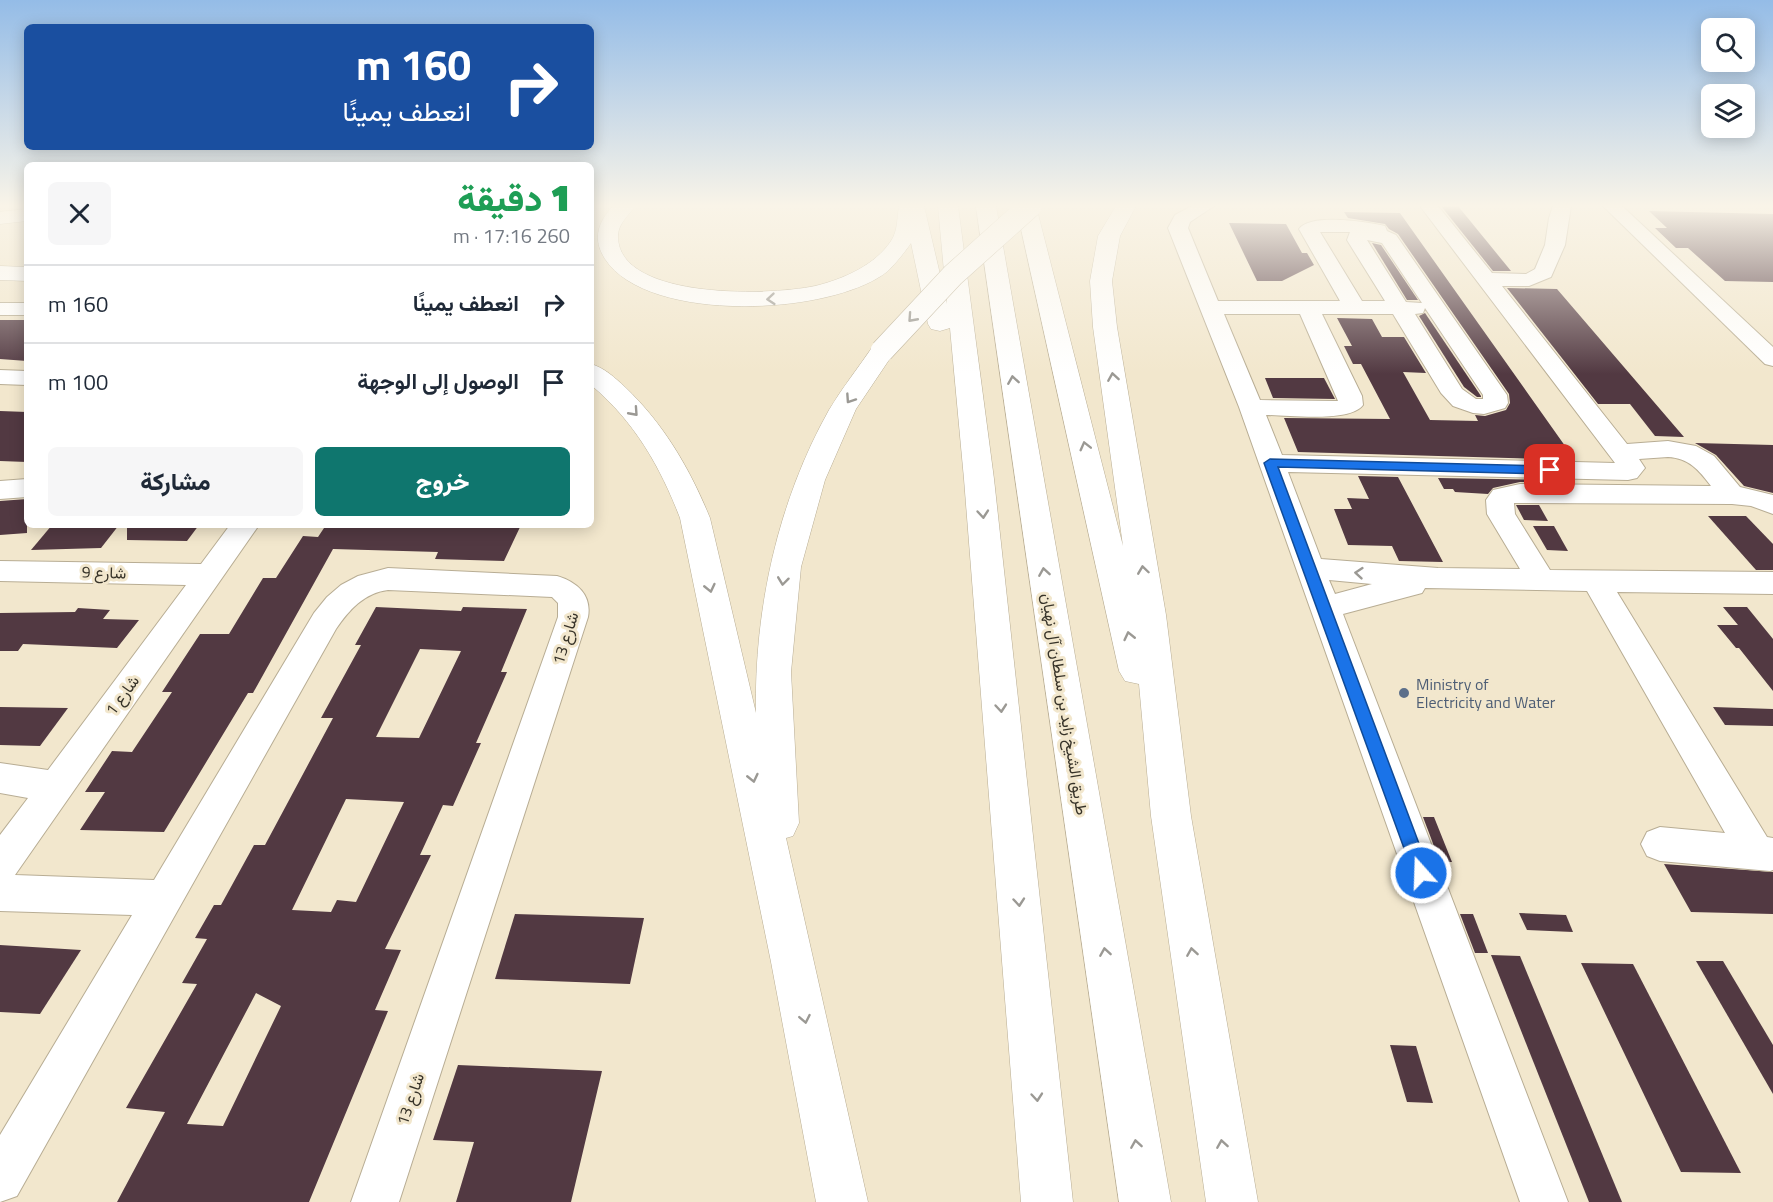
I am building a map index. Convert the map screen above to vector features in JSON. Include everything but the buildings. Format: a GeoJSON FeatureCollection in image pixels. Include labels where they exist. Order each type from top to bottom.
{"type":"FeatureCollection","features":[{"type":"Feature","properties":{"kind":"highway"},"geometry":{"type":"LineString","coordinates":[[620,262],[628,271],[664,289],[701,297],[739,301],[808,294],[840,285],[865,274],[883,262]]}},
{"type":"Feature","properties":{"kind":"highway"},"geometry":{"type":"LineString","coordinates":[[926,262],[957,413],[969,456],[979,479]]}},
{"type":"Feature","properties":{"kind":"highway"},"geometry":{"type":"LineString","coordinates":[[954,262],[979,479],[1047,1202]]}},
{"type":"Feature","properties":{"kind":"highway"},"geometry":{"type":"LineString","coordinates":[[794,962],[777,801],[773,672],[785,567],[810,480],[843,409],[882,351],[966,262]]}},
{"type":"Feature","properties":{"kind":"highway","name":"طريق الشيخ زايد بن سلطان آل نهيان"},"geometry":{"type":"LineString","coordinates":[[995,262],[1145,1202]]}},
{"type":"Feature","properties":{"kind":"highway"},"geometry":{"type":"LineString","coordinates":[[1041,262],[1171,816]]}},
{"type":"Feature","properties":{"kind":"highway"},"geometry":{"type":"LineString","coordinates":[[1104,262],[1101,281],[1105,327],[1148,604],[1171,816],[1232,1202]]}},
{"type":"Feature","properties":{"kind":"highway"},"geometry":{"type":"LineString","coordinates":[[0,272],[24,272]]}},
{"type":"Feature","properties":{"kind":"highway"},"geometry":{"type":"LineString","coordinates":[[594,375],[629,406],[664,450],[681,480],[695,518],[794,962],[842,1202]]}},
{"type":"Feature","properties":{"kind":"street"},"geometry":{"type":"LineString","coordinates":[[1192,262],[1246,397],[1544,1202]]}},
{"type":"Feature","properties":{"kind":"street"},"geometry":{"type":"LineString","coordinates":[[1328,262],[1355,308]]}},
{"type":"Feature","properties":{"kind":"street"},"geometry":{"type":"LineString","coordinates":[[1371,262],[1456,398],[1475,406],[1492,405],[1497,399],[1447,308],[1409,262]]}},
{"type":"Feature","properties":{"kind":"street"},"geometry":{"type":"LineString","coordinates":[[1270,463],[1628,472],[1632,468],[1472,262]]}},
{"type":"Feature","properties":{"kind":"street"},"geometry":{"type":"LineString","coordinates":[[1485,279],[1529,280],[1544,273],[1548,262]]}},
{"type":"Feature","properties":{"kind":"street"},"geometry":{"type":"LineString","coordinates":[[1671,262],[1773,359]]}},
{"type":"Feature","properties":{"kind":"street"},"geometry":{"type":"LineString","coordinates":[[1211,307],[1447,308]]}},
{"type":"Feature","properties":{"kind":"street"},"geometry":{"type":"LineString","coordinates":[[1246,397],[1347,389],[1308,308]]}},
{"type":"Feature","properties":{"kind":"street"},"geometry":{"type":"LineString","coordinates":[[0,309],[24,309]]}},
{"type":"Feature","properties":{"kind":"street"},"geometry":{"type":"LineString","coordinates":[[0,377],[24,378]]}},
{"type":"Feature","properties":{"kind":"street"},"geometry":{"type":"LineString","coordinates":[[1620,453],[1683,450],[1704,462],[1732,495]]}},
{"type":"Feature","properties":{"kind":"street"},"geometry":{"type":"LineString","coordinates":[[0,490],[24,488]]}},
{"type":"Feature","properties":{"kind":"street"},"geometry":{"type":"LineString","coordinates":[[1541,580],[1501,514],[1500,500],[1503,496],[1520,493],[1732,495],[1756,498],[1773,505]]}},
{"type":"Feature","properties":{"kind":"street","name":"شارع 1"},"geometry":{"type":"LineString","coordinates":[[0,865],[243,528]]}},
{"type":"Feature","properties":{"kind":"street"},"geometry":{"type":"LineString","coordinates":[[1309,568],[1438,579],[1773,583]]}},
{"type":"Feature","properties":{"kind":"street","name":"شارع 9"},"geometry":{"type":"LineString","coordinates":[[0,571],[208,575]]}},
{"type":"Feature","properties":{"kind":"street","name":"شارع 13"},"geometry":{"type":"LineString","coordinates":[[0,1179],[325,621],[339,603],[354,589],[372,581],[388,579],[551,586],[572,596],[573,617],[375,1202]]}},
{"type":"Feature","properties":{"kind":"street"},"geometry":{"type":"LineString","coordinates":[[1324,609],[1350,600],[1438,579]]}},
{"type":"Feature","properties":{"kind":"street"},"geometry":{"type":"LineString","coordinates":[[1595,580],[1769,847]]}},
{"type":"Feature","properties":{"kind":"street"},"geometry":{"type":"LineString","coordinates":[[0,778],[56,787]]}},
{"type":"Feature","properties":{"kind":"street"},"geometry":{"type":"LineString","coordinates":[[1660,844],[1769,847]]}},
{"type":"Feature","properties":{"kind":"street"},"geometry":{"type":"LineString","coordinates":[[0,892],[163,898]]}},
{"type":"Feature","properties":{"kind":"place","name":"Ministry of Electricity and Water"},"geometry":{"type":"Point","coordinates":[1404,693]}},
{"type":"Feature","properties":{"kind":"route"},"geometry":{"type":"LineString","coordinates":[[1421,873],[1270,463],[1550,470]]}}]}
